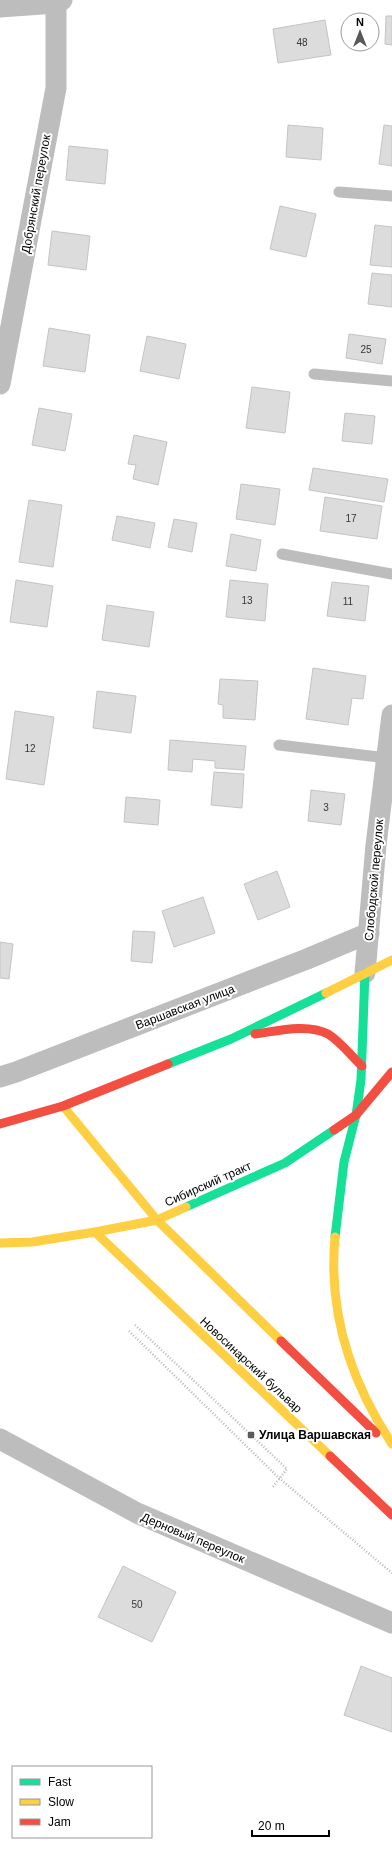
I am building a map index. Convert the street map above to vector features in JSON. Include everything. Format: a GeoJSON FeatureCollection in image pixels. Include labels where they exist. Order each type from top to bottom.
{"type":"FeatureCollection","features":[{"type":"Feature","properties":{"kind":"main road"},"geometry":{"type":"LineString","coordinates":[[0,1124],[63,1106],[231,1038],[392,960]]}},
{"type":"Feature","properties":{"kind":"main road"},"geometry":{"type":"LineString","coordinates":[[365,973],[362,1066],[356,1115],[344,1158],[333,1264],[334,1295],[342,1336],[361,1388],[370,1408],[392,1444]]}},
{"type":"Feature","properties":{"kind":"main road"},"geometry":{"type":"LineString","coordinates":[[231,1038],[282,1030],[306,1029],[324,1032],[337,1042],[362,1066]]}},
{"type":"Feature","properties":{"kind":"main road","name":"Сибирский тракт"},"geometry":{"type":"LineString","coordinates":[[0,1243],[32,1242],[157,1220],[285,1163],[356,1115],[392,1072]]}},
{"type":"Feature","properties":{"kind":"main road"},"geometry":{"type":"LineString","coordinates":[[63,1106],[157,1220],[392,1448]]}},
{"type":"Feature","properties":{"kind":"main road","name":"Новосинарский бульвар"},"geometry":{"type":"LineString","coordinates":[[95,1232],[392,1515]]}},
{"type":"Feature","properties":{"kind":"street"},"geometry":{"type":"LineString","coordinates":[[0,7],[59,1]]}},
{"type":"Feature","properties":{"kind":"street","name":"Добрянский переулок"},"geometry":{"type":"LineString","coordinates":[[0,384],[56,88],[59,1]]}},
{"type":"Feature","properties":{"kind":"street","name":"Слободской переулок"},"geometry":{"type":"LineString","coordinates":[[365,973],[376,845],[392,715]]}},
{"type":"Feature","properties":{"kind":"street","name":"Варшавская улица"},"geometry":{"type":"LineString","coordinates":[[0,1077],[126,1030],[369,933]]}},
{"type":"Feature","properties":{"kind":"street","name":"Дерновый переулок"},"geometry":{"type":"LineString","coordinates":[[0,1439],[137,1513],[392,1623]]}},
{"type":"Feature","properties":{"kind":"lane"},"geometry":{"type":"LineString","coordinates":[[339,192],[392,196]]}},
{"type":"Feature","properties":{"kind":"lane"},"geometry":{"type":"LineString","coordinates":[[314,374],[392,381]]}},
{"type":"Feature","properties":{"kind":"lane"},"geometry":{"type":"LineString","coordinates":[[282,554],[392,574]]}},
{"type":"Feature","properties":{"kind":"lane"},"geometry":{"type":"LineString","coordinates":[[279,745],[387,758]]}},
{"type":"Feature","properties":{"kind":"path"},"geometry":{"type":"LineString","coordinates":[[135,1325],[287,1469],[272,1488]]}},
{"type":"Feature","properties":{"kind":"path"},"geometry":{"type":"LineString","coordinates":[[129,1331],[279,1478],[392,1573]]}},
{"type":"Feature","properties":{"kind":"building"},"geometry":{"type":"Polygon","coordinates":[[[386,16],[392,16],[392,45],[385,44],[386,16]]]}},
{"type":"Feature","properties":{"kind":"building"},"geometry":{"type":"Polygon","coordinates":[[[325,20],[331,55],[278,63],[273,29],[325,20]]]}},
{"type":"Feature","properties":{"kind":"building"},"geometry":{"type":"Polygon","coordinates":[[[288,125],[323,128],[321,160],[286,157],[288,125]]]}},
{"type":"Feature","properties":{"kind":"building"},"geometry":{"type":"Polygon","coordinates":[[[384,125],[392,126],[392,166],[379,164],[384,125]]]}},
{"type":"Feature","properties":{"kind":"building"},"geometry":{"type":"Polygon","coordinates":[[[69,146],[108,150],[105,184],[66,180],[69,146]]]}},
{"type":"Feature","properties":{"kind":"building"},"geometry":{"type":"Polygon","coordinates":[[[280,206],[316,214],[306,257],[270,249],[280,206]]]}},
{"type":"Feature","properties":{"kind":"building"},"geometry":{"type":"Polygon","coordinates":[[[375,225],[392,227],[392,267],[370,265],[375,225]]]}},
{"type":"Feature","properties":{"kind":"building"},"geometry":{"type":"Polygon","coordinates":[[[52,231],[90,236],[86,270],[48,265],[52,231]]]}},
{"type":"Feature","properties":{"kind":"building"},"geometry":{"type":"Polygon","coordinates":[[[372,273],[392,275],[392,307],[368,304],[372,273]]]}},
{"type":"Feature","properties":{"kind":"building"},"geometry":{"type":"Polygon","coordinates":[[[49,328],[90,335],[85,372],[43,366],[49,328]]]}},
{"type":"Feature","properties":{"kind":"building"},"geometry":{"type":"Polygon","coordinates":[[[349,334],[386,339],[382,364],[346,358],[349,334]]]}},
{"type":"Feature","properties":{"kind":"building"},"geometry":{"type":"Polygon","coordinates":[[[147,336],[186,344],[179,379],[140,371],[147,336]]]}},
{"type":"Feature","properties":{"kind":"building"},"geometry":{"type":"Polygon","coordinates":[[[252,387],[290,392],[285,433],[246,428],[252,387]]]}},
{"type":"Feature","properties":{"kind":"building"},"geometry":{"type":"Polygon","coordinates":[[[39,408],[72,414],[65,451],[32,445],[39,408]]]}},
{"type":"Feature","properties":{"kind":"building"},"geometry":{"type":"Polygon","coordinates":[[[345,413],[375,416],[372,444],[342,441],[345,413]]]}},
{"type":"Feature","properties":{"kind":"building"},"geometry":{"type":"Polygon","coordinates":[[[134,435],[167,442],[158,485],[133,479],[136,465],[128,464],[134,435]]]}},
{"type":"Feature","properties":{"kind":"building"},"geometry":{"type":"Polygon","coordinates":[[[313,468],[388,479],[384,502],[309,490],[313,468]]]}},
{"type":"Feature","properties":{"kind":"building"},"geometry":{"type":"Polygon","coordinates":[[[241,484],[280,489],[275,525],[236,519],[241,484]]]}},
{"type":"Feature","properties":{"kind":"building"},"geometry":{"type":"Polygon","coordinates":[[[325,497],[382,506],[377,539],[320,531],[325,497]]]}},
{"type":"Feature","properties":{"kind":"building"},"geometry":{"type":"Polygon","coordinates":[[[29,500],[62,505],[53,567],[19,562],[29,500]]]}},
{"type":"Feature","properties":{"kind":"building"},"geometry":{"type":"Polygon","coordinates":[[[117,516],[155,523],[150,548],[112,540],[117,516]]]}},
{"type":"Feature","properties":{"kind":"building"},"geometry":{"type":"Polygon","coordinates":[[[174,519],[197,523],[192,552],[168,547],[174,519]]]}},
{"type":"Feature","properties":{"kind":"building"},"geometry":{"type":"Polygon","coordinates":[[[231,534],[261,540],[256,571],[226,566],[231,534]]]}},
{"type":"Feature","properties":{"kind":"building"},"geometry":{"type":"Polygon","coordinates":[[[16,580],[53,586],[47,627],[10,622],[16,580]]]}},
{"type":"Feature","properties":{"kind":"building"},"geometry":{"type":"Polygon","coordinates":[[[230,580],[268,584],[265,621],[226,617],[230,580]]]}},
{"type":"Feature","properties":{"kind":"building"},"geometry":{"type":"Polygon","coordinates":[[[332,582],[369,586],[365,621],[327,616],[332,582]]]}},
{"type":"Feature","properties":{"kind":"building"},"geometry":{"type":"Polygon","coordinates":[[[107,605],[154,612],[149,647],[102,640],[107,605]]]}},
{"type":"Feature","properties":{"kind":"building"},"geometry":{"type":"Polygon","coordinates":[[[313,668],[366,676],[363,699],[352,698],[348,725],[306,719],[313,668]]]}},
{"type":"Feature","properties":{"kind":"building"},"geometry":{"type":"Polygon","coordinates":[[[220,679],[258,681],[255,720],[223,718],[223,705],[218,704],[220,679]]]}},
{"type":"Feature","properties":{"kind":"building"},"geometry":{"type":"Polygon","coordinates":[[[97,691],[136,696],[131,733],[93,728],[97,691]]]}},
{"type":"Feature","properties":{"kind":"building"},"geometry":{"type":"Polygon","coordinates":[[[15,711],[54,717],[44,785],[6,779],[15,711]]]}},
{"type":"Feature","properties":{"kind":"building"},"geometry":{"type":"Polygon","coordinates":[[[170,740],[246,746],[244,770],[215,768],[215,761],[193,759],[192,772],[168,770],[170,740]]]}},
{"type":"Feature","properties":{"kind":"building"},"geometry":{"type":"Polygon","coordinates":[[[214,772],[244,774],[242,808],[211,805],[214,772]]]}},
{"type":"Feature","properties":{"kind":"building"},"geometry":{"type":"Polygon","coordinates":[[[311,790],[345,794],[341,825],[308,821],[311,790]]]}},
{"type":"Feature","properties":{"kind":"building"},"geometry":{"type":"Polygon","coordinates":[[[126,797],[160,800],[158,825],[124,822],[126,797]]]}},
{"type":"Feature","properties":{"kind":"building"},"geometry":{"type":"Polygon","coordinates":[[[277,871],[290,907],[258,920],[244,884],[277,871]]]}},
{"type":"Feature","properties":{"kind":"building"},"geometry":{"type":"Polygon","coordinates":[[[203,897],[215,933],[174,947],[162,911],[203,897]]]}},
{"type":"Feature","properties":{"kind":"building"},"geometry":{"type":"Polygon","coordinates":[[[133,931],[155,932],[152,963],[131,961],[133,931]]]}},
{"type":"Feature","properties":{"kind":"building"},"geometry":{"type":"Polygon","coordinates":[[[0,942],[13,944],[9,979],[0,978],[0,942]]]}},
{"type":"Feature","properties":{"kind":"building"},"geometry":{"type":"Polygon","coordinates":[[[123,1566],[176,1592],[152,1642],[98,1617],[123,1566]]]}},
{"type":"Feature","properties":{"kind":"building"},"geometry":{"type":"Polygon","coordinates":[[[361,1666],[392,1678],[392,1732],[344,1715],[361,1666]]]}},
{"type":"Feature","properties":{"kind":"traffic: fast"},"geometry":{"type":"LineString","coordinates":[[335,1237],[344,1162],[356,1115],[361,1080],[365,973]]}},
{"type":"Feature","properties":{"kind":"traffic: fast"},"geometry":{"type":"LineString","coordinates":[[168,1064],[231,1039],[326,993]]}},
{"type":"Feature","properties":{"kind":"traffic: fast"},"geometry":{"type":"LineString","coordinates":[[186,1207],[285,1163],[334,1130]]}},
{"type":"Feature","properties":{"kind":"traffic: slow"},"geometry":{"type":"LineString","coordinates":[[326,993],[392,960]]}},
{"type":"Feature","properties":{"kind":"traffic: slow"},"geometry":{"type":"LineString","coordinates":[[63,1106],[157,1220],[281,1341]]}},
{"type":"Feature","properties":{"kind":"traffic: slow"},"geometry":{"type":"LineString","coordinates":[[0,1243],[32,1242],[95,1232],[157,1220],[186,1207]]}},
{"type":"Feature","properties":{"kind":"traffic: slow"},"geometry":{"type":"LineString","coordinates":[[95,1232],[330,1456]]}},
{"type":"Feature","properties":{"kind":"traffic: slow"},"geometry":{"type":"LineString","coordinates":[[335,1237],[335,1292],[339,1319],[346,1345],[354,1371],[365,1396],[377,1420],[392,1444]]}},
{"type":"Feature","properties":{"kind":"traffic: jam"},"geometry":{"type":"LineString","coordinates":[[255,1034],[301,1028],[320,1031],[328,1034],[337,1041],[362,1066]]}},
{"type":"Feature","properties":{"kind":"traffic: jam"},"geometry":{"type":"LineString","coordinates":[[0,1124],[63,1106],[168,1064]]}},
{"type":"Feature","properties":{"kind":"traffic: jam"},"geometry":{"type":"LineString","coordinates":[[334,1130],[356,1115],[392,1072]]}},
{"type":"Feature","properties":{"kind":"traffic: jam"},"geometry":{"type":"LineString","coordinates":[[281,1341],[376,1433]]}},
{"type":"Feature","properties":{"kind":"traffic: jam"},"geometry":{"type":"LineString","coordinates":[[330,1456],[392,1515]]}},
{"type":"Feature","properties":{"kind":"place","name":"Улица Варшавская"},"geometry":{"type":"Point","coordinates":[251,1435]}}]}
